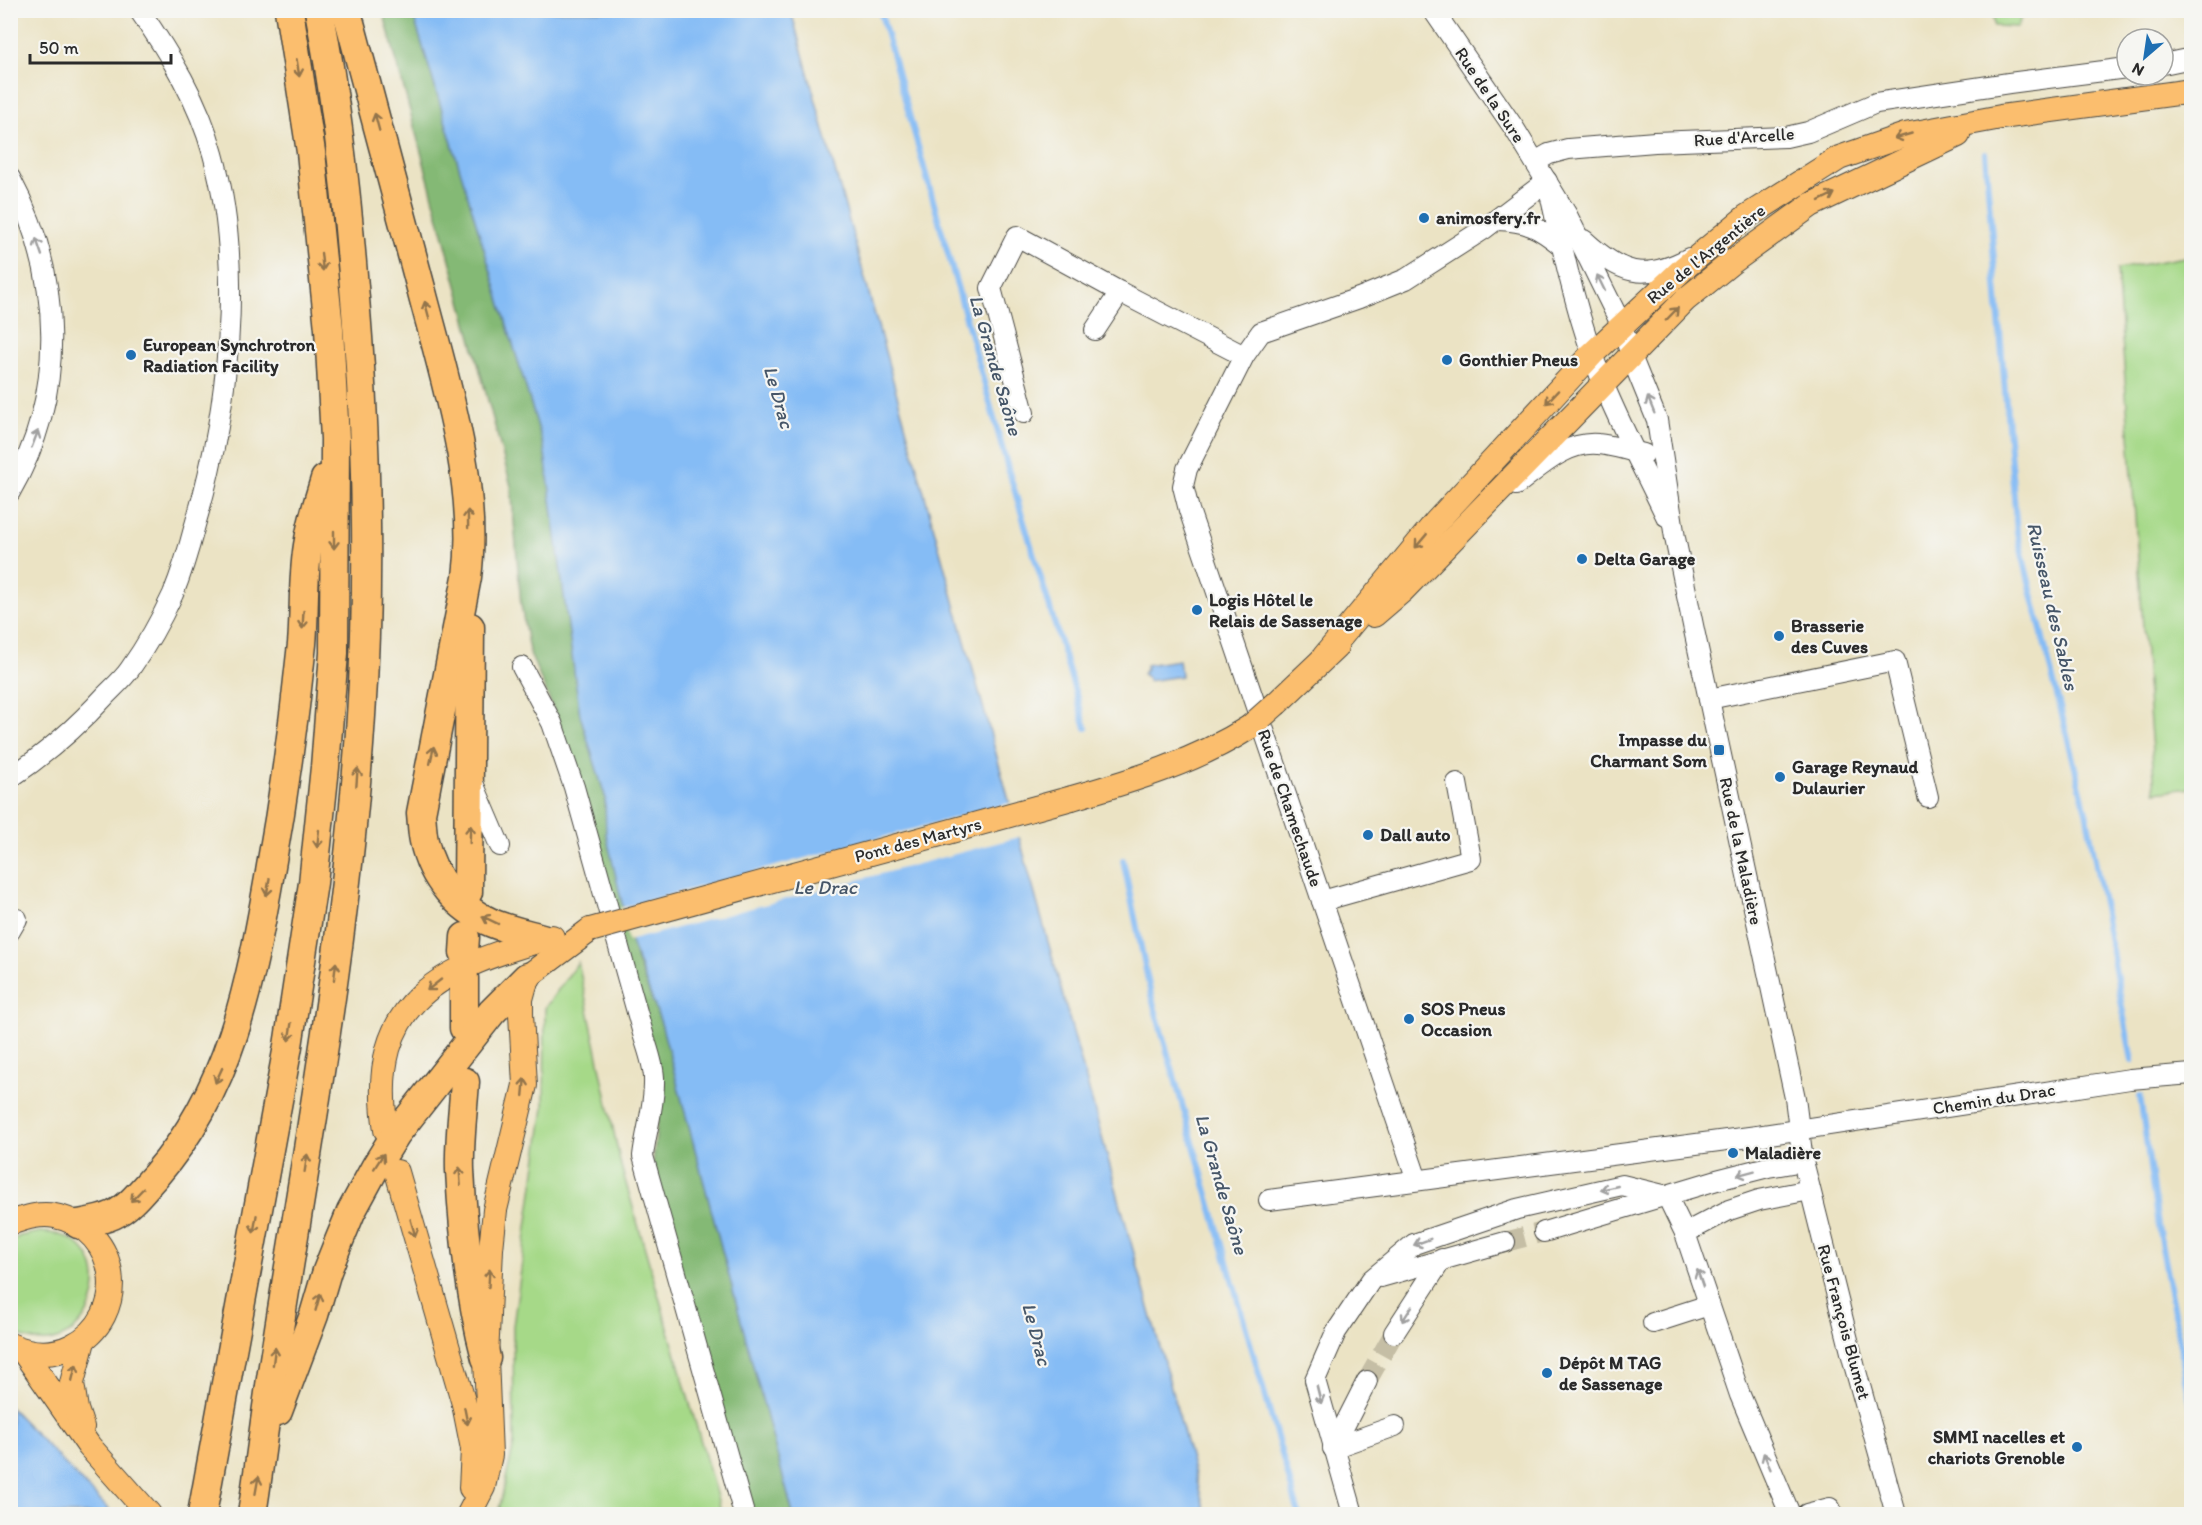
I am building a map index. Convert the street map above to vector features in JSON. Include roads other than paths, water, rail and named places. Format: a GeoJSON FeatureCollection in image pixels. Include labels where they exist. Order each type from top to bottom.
{"type":"FeatureCollection","features":[{"type":"Feature","properties":{"kind":"highway"},"geometry":{"type":"LineString","coordinates":[[202,1515],[288,1046],[313,883],[325,767],[333,653],[335,439],[329,329],[311,152],[289,10]]}},
{"type":"Feature","properties":{"kind":"highway"},"geometry":{"type":"LineString","coordinates":[[252,1515],[343,913],[355,793],[364,656],[366,512],[359,345],[342,158],[319,10]]}},
{"type":"Feature","properties":{"kind":"highway"},"geometry":{"type":"LineString","coordinates":[[345,10],[430,321],[454,423],[468,498],[467,577],[422,813],[423,840],[435,872],[446,889],[460,903],[492,923],[545,939]]}},
{"type":"Feature","properties":{"kind":"highway"},"geometry":{"type":"LineString","coordinates":[[78,1224],[114,1214],[128,1204],[176,1151],[207,1100],[231,1044],[254,961],[279,826],[291,746],[302,642],[308,542],[335,439]]}},
{"type":"Feature","properties":{"kind":"highway"},"geometry":{"type":"LineString","coordinates":[[467,577],[471,635],[468,892]]}},
{"type":"Feature","properties":{"kind":"highway"},"geometry":{"type":"LineString","coordinates":[[464,956],[464,1028]]}},
{"type":"Feature","properties":{"kind":"highway"},"geometry":{"type":"LineString","coordinates":[[262,1455],[315,1315],[331,1261],[351,1212],[376,1166],[396,1134],[492,1012],[527,977]]}},
{"type":"Feature","properties":{"kind":"highway"},"geometry":{"type":"LineString","coordinates":[[465,1082],[460,1168],[466,1251],[475,1316],[486,1358]]}},
{"type":"Feature","properties":{"kind":"main road","name":"Rue de l'Argentière"},"geometry":{"type":"LineString","coordinates":[[1324,657],[1436,522],[1592,354],[1746,217],[1839,158],[1905,135],[2001,117],[2192,91]]}},
{"type":"Feature","properties":{"kind":"main road","name":"Rue de l'Argentière"},"geometry":{"type":"LineString","coordinates":[[1324,657],[1402,591],[1685,300],[1732,261],[1811,205],[1947,139],[2001,117]]}},
{"type":"Feature","properties":{"kind":"main road","name":"Pont des Martyrs"},"geometry":{"type":"LineString","coordinates":[[386,1130],[382,1101],[386,1056],[392,1036],[416,1000],[447,975],[545,939],[590,930],[1072,798],[1167,768],[1225,742],[1250,727],[1324,657]]}},
{"type":"Feature","properties":{"kind":"main road"},"geometry":{"type":"LineString","coordinates":[[469,1513],[483,1487],[490,1455],[486,1358],[491,1249],[495,1210],[525,1085],[521,999],[527,977],[590,930]]}},
{"type":"Feature","properties":{"kind":"main road"},"geometry":{"type":"LineString","coordinates":[[397,1172],[464,1404],[473,1449],[469,1513]]}},
{"type":"Feature","properties":{"kind":"main road"},"geometry":{"type":"LineString","coordinates":[[10,1223],[30,1216],[55,1216],[78,1224],[95,1239],[107,1259],[112,1281],[109,1304],[99,1325],[83,1341],[64,1350],[44,1354],[17,1348]]}},
{"type":"Feature","properties":{"kind":"main road"},"geometry":{"type":"LineString","coordinates":[[83,1341],[72,1383],[76,1409],[89,1446]]}},
{"type":"Feature","properties":{"kind":"main road"},"geometry":{"type":"LineString","coordinates":[[17,1348],[89,1446],[149,1515]]}},
{"type":"Feature","properties":{"kind":"street"},"geometry":{"type":"LineString","coordinates":[[10,778],[40,758],[72,731],[129,671],[155,631],[174,592],[209,479],[225,378],[228,330],[229,261],[224,206],[213,154],[195,104],[175,64],[139,10]]}},
{"type":"Feature","properties":{"kind":"street","name":"Rue de la Sure"},"geometry":{"type":"LineString","coordinates":[[1433,10],[1547,181],[1570,240],[1622,326],[1631,356]]}},
{"type":"Feature","properties":{"kind":"street"},"geometry":{"type":"LineString","coordinates":[[2175,62],[2192,58]]}},
{"type":"Feature","properties":{"kind":"street","name":"Rue d'Arcelle"},"geometry":{"type":"LineString","coordinates":[[1535,162],[1549,154],[1568,149],[1654,142],[1786,137],[1808,132],[1876,103],[2115,70]]}},
{"type":"Feature","properties":{"kind":"street"},"geometry":{"type":"LineString","coordinates":[[10,178],[19,194],[44,261],[53,334],[48,389],[38,434],[10,492]]}},
{"type":"Feature","properties":{"kind":"street","name":"Rue de Chamechaude"},"geometry":{"type":"LineString","coordinates":[[1418,1179],[1189,510],[1183,486],[1187,470],[1244,356],[1261,332],[1406,279],[1497,220],[1547,181]]}},
{"type":"Feature","properties":{"kind":"street"},"geometry":{"type":"LineString","coordinates":[[1497,220],[1534,225],[1570,240],[1606,261],[1626,269],[1650,272],[1670,268],[1708,249]]}},
{"type":"Feature","properties":{"kind":"street"},"geometry":{"type":"LineString","coordinates":[[1024,413],[992,288],[1017,236],[1244,356]]}},
{"type":"Feature","properties":{"kind":"street","name":"Rue de la Sure"},"geometry":{"type":"LineString","coordinates":[[1570,240],[1575,298],[1592,354]]}},
{"type":"Feature","properties":{"kind":"street"},"geometry":{"type":"LineString","coordinates":[[1095,330],[1120,292]]}},
{"type":"Feature","properties":{"kind":"street","name":"Rue de la Maladière"},"geometry":{"type":"LineString","coordinates":[[1592,354],[1676,538]]}},
{"type":"Feature","properties":{"kind":"street","name":"Rue de la Maladière"},"geometry":{"type":"LineString","coordinates":[[1631,356],[1657,420],[1676,538],[1708,699],[1792,1086],[1798,1129]]}},
{"type":"Feature","properties":{"kind":"street"},"geometry":{"type":"LineString","coordinates":[[1473,518],[1551,459],[1578,445],[1599,444],[1662,457]]}},
{"type":"Feature","properties":{"kind":"street"},"geometry":{"type":"LineString","coordinates":[[1708,699],[1895,661],[1928,797]]}},
{"type":"Feature","properties":{"kind":"street"},"geometry":{"type":"LineString","coordinates":[[522,667],[552,723],[574,787],[644,1037],[654,1078],[652,1108],[646,1130],[643,1156],[744,1515]]}},
{"type":"Feature","properties":{"kind":"street"},"geometry":{"type":"LineString","coordinates":[[470,775],[500,846]]}},
{"type":"Feature","properties":{"kind":"street"},"geometry":{"type":"LineString","coordinates":[[1322,901],[1471,860],[1457,783]]}},
{"type":"Feature","properties":{"kind":"street","name":"Chemin du Drac"},"geometry":{"type":"LineString","coordinates":[[1798,1129],[2130,1079],[2192,1074]]}},
{"type":"Feature","properties":{"kind":"street"},"geometry":{"type":"LineString","coordinates":[[1269,1200],[1798,1129]]}},
{"type":"Feature","properties":{"kind":"street","name":"Rue François Blumet"},"geometry":{"type":"LineString","coordinates":[[1798,1129],[1803,1161],[1855,1368],[1896,1515]]}},
{"type":"Feature","properties":{"kind":"street"},"geometry":{"type":"LineString","coordinates":[[1544,1232],[1737,1175],[1803,1161]]}},
{"type":"Feature","properties":{"kind":"street"},"geometry":{"type":"LineString","coordinates":[[1353,1515],[1315,1380],[1336,1332],[1371,1280],[1414,1244],[1517,1209],[1622,1185],[1667,1197],[1685,1233],[1740,1395],[1790,1515]]}},
{"type":"Feature","properties":{"kind":"street"},"geometry":{"type":"LineString","coordinates":[[1685,1233],[1729,1210],[1759,1200],[1810,1190]]}},
{"type":"Feature","properties":{"kind":"street"},"geometry":{"type":"LineString","coordinates":[[1371,1280],[1505,1242]]}},
{"type":"Feature","properties":{"kind":"street"},"geometry":{"type":"LineString","coordinates":[[1394,1333],[1442,1259]]}},
{"type":"Feature","properties":{"kind":"street"},"geometry":{"type":"LineString","coordinates":[[1653,1323],[1709,1305]]}},
{"type":"Feature","properties":{"kind":"street"},"geometry":{"type":"LineString","coordinates":[[1333,1448],[1367,1381]]}},
{"type":"Feature","properties":{"kind":"street"},"geometry":{"type":"LineString","coordinates":[[1333,1448],[1395,1426]]}},
{"type":"Feature","properties":{"kind":"street"},"geometry":{"type":"LineString","coordinates":[[1807,1515],[1830,1508],[1833,1515]]}},
{"type":"Feature","properties":{"kind":"water","name":"Le Drac"},"geometry":{"type":"Polygon","coordinates":[[[412,11],[791,11],[1206,1514],[793,1514],[661,1023],[631,942],[606,834],[605,796],[580,715],[544,447],[412,11]]]}},
{"type":"Feature","properties":{"kind":"water"},"geometry":{"type":"Polygon","coordinates":[[[1179,660],[1181,676],[1148,681],[1143,674],[1146,665],[1179,660]]]}},
{"type":"Feature","properties":{"kind":"water"},"geometry":{"type":"Polygon","coordinates":[[[11,1408],[113,1514],[11,1514],[11,1408]]]}},
{"type":"Feature","properties":{"kind":"waterway","name":"La Grande Saône"},"geometry":{"type":"LineString","coordinates":[[880,10],[1009,472],[1086,728]]}},
{"type":"Feature","properties":{"kind":"waterway","name":"Ruisseau des Sables"},"geometry":{"type":"LineString","coordinates":[[1985,153],[2017,533],[2087,816],[2132,1061]]}},
{"type":"Feature","properties":{"kind":"waterway","name":"La Grande Saône"},"geometry":{"type":"LineString","coordinates":[[1123,860],[1151,995],[1299,1514]]}},
{"type":"Feature","properties":{"kind":"waterway","name":"Ruisseau des Sables"},"geometry":{"type":"LineString","coordinates":[[2140,1096],[2158,1226],[2192,1411]]}},
{"type":"Feature","properties":{"kind":"tunnel"},"geometry":{"type":"LineString","coordinates":[[1505,1242],[1544,1232]]}},
{"type":"Feature","properties":{"kind":"tunnel"},"geometry":{"type":"LineString","coordinates":[[1367,1381],[1394,1333]]}},
{"type":"Feature","properties":{"kind":"place","name":"animosfery.fr"},"geometry":{"type":"Point","coordinates":[1424,218]}},
{"type":"Feature","properties":{"kind":"place","name":"European Synchrotron Radiation Facility"},"geometry":{"type":"Point","coordinates":[131,355]}},
{"type":"Feature","properties":{"kind":"place","name":"Gonthier Pneus"},"geometry":{"type":"Point","coordinates":[1447,360]}},
{"type":"Feature","properties":{"kind":"place","name":"Delta Garage"},"geometry":{"type":"Point","coordinates":[1582,559]}},
{"type":"Feature","properties":{"kind":"place","name":"Logis Hôtel le Relais de Sassenage"},"geometry":{"type":"Point","coordinates":[1197,610]}},
{"type":"Feature","properties":{"kind":"place","name":"Brasserie des Cuves"},"geometry":{"type":"Point","coordinates":[1779,636]}},
{"type":"Feature","properties":{"kind":"place","name":"Impasse du Charmant Som"},"geometry":{"type":"Point","coordinates":[1719,750]}},
{"type":"Feature","properties":{"kind":"place","name":"Garage Reynaud Dulaurier"},"geometry":{"type":"Point","coordinates":[1780,777]}},
{"type":"Feature","properties":{"kind":"place","name":"Dall auto"},"geometry":{"type":"Point","coordinates":[1368,835]}},
{"type":"Feature","properties":{"kind":"place","name":"SOS Pneus Occasion"},"geometry":{"type":"Point","coordinates":[1409,1019]}},
{"type":"Feature","properties":{"kind":"place","name":"Maladière"},"geometry":{"type":"Point","coordinates":[1733,1153]}},
{"type":"Feature","properties":{"kind":"place","name":"Dépôt M TAG de Sassenage"},"geometry":{"type":"Point","coordinates":[1547,1373]}},
{"type":"Feature","properties":{"kind":"place","name":"SMMI nacelles et chariots Grenoble"},"geometry":{"type":"Point","coordinates":[2077,1447]}}]}
